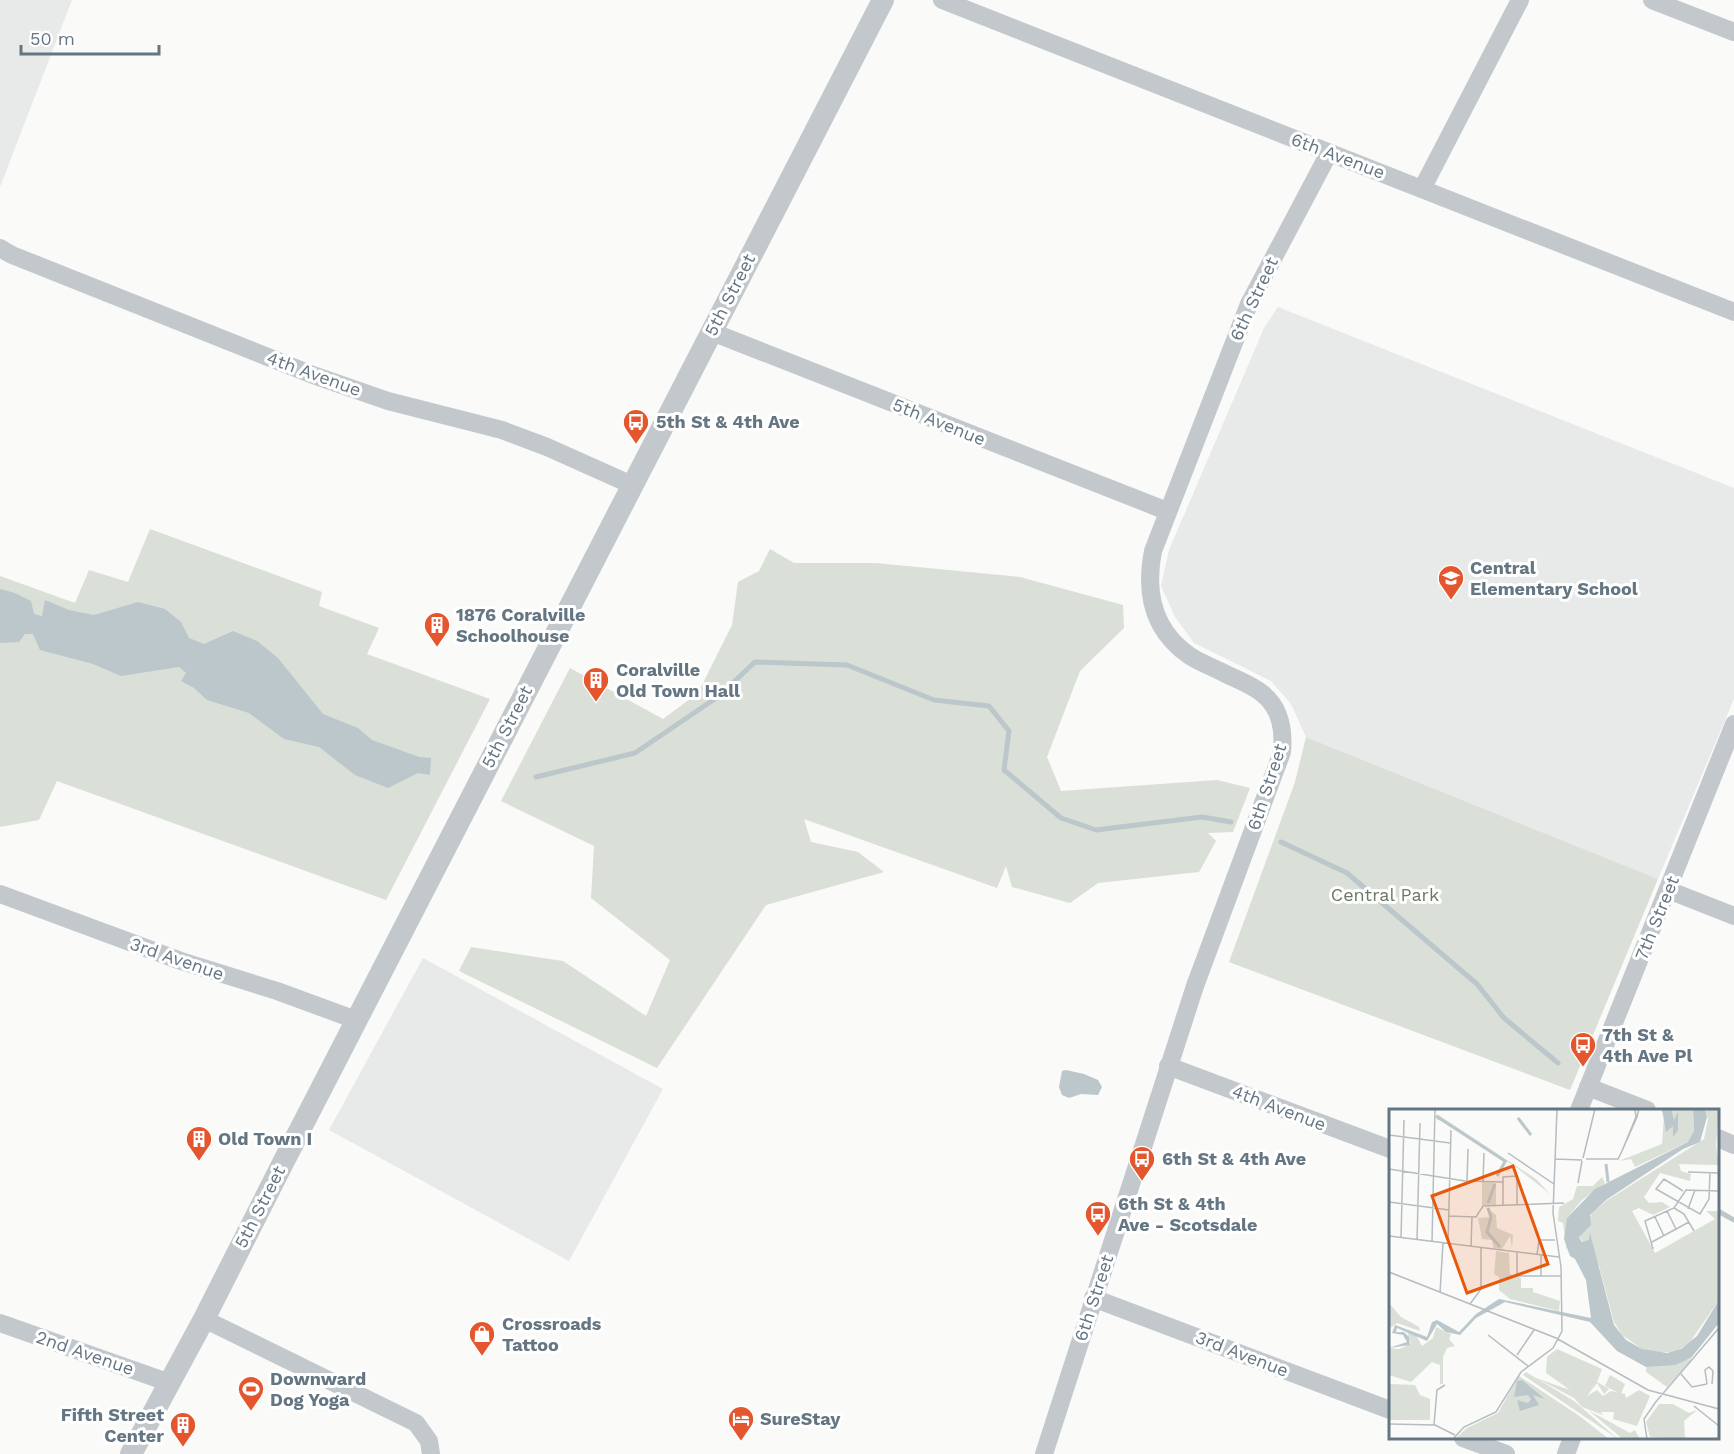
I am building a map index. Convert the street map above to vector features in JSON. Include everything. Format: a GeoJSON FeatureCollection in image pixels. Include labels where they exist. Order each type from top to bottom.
{"type":"FeatureCollection","features":[{"type":"Feature","properties":{"kind":"street","name":"5th Street"},"geometry":{"type":"LineString","coordinates":[[131,1454],[204,1318],[883,0]]}},
{"type":"Feature","properties":{"kind":"street","name":"6th Avenue"},"geometry":{"type":"LineString","coordinates":[[942,0],[1734,312]]}},
{"type":"Feature","properties":{"kind":"street"},"geometry":{"type":"LineString","coordinates":[[1422,189],[1520,0]]}},
{"type":"Feature","properties":{"kind":"street"},"geometry":{"type":"LineString","coordinates":[[1652,0],[1734,32]]}},
{"type":"Feature","properties":{"kind":"street","name":"6th Street"},"geometry":{"type":"LineString","coordinates":[[1044,1454],[1195,986],[1282,752],[1284,735],[1281,721],[1274,706],[1263,693],[1191,657],[1176,645],[1162,628],[1149,593],[1149,572],[1153,550],[1249,304],[1329,153]]}},
{"type":"Feature","properties":{"kind":"street","name":"4th Avenue"},"geometry":{"type":"LineString","coordinates":[[0,248],[12,255],[313,375],[388,401],[502,430],[547,447],[632,485]]}},
{"type":"Feature","properties":{"kind":"street","name":"5th Avenue"},"geometry":{"type":"LineString","coordinates":[[712,332],[1167,511]]}},
{"type":"Feature","properties":{"kind":"street","name":"7th Street"},"geometry":{"type":"LineString","coordinates":[[1579,1109],[1734,724]]}},
{"type":"Feature","properties":{"kind":"street"},"geometry":{"type":"LineString","coordinates":[[1668,890],[1734,916]]}},
{"type":"Feature","properties":{"kind":"street","name":"3rd Avenue"},"geometry":{"type":"LineString","coordinates":[[0,894],[181,961],[277,991],[356,1020]]}},
{"type":"Feature","properties":{"kind":"street","name":"4th Avenue"},"geometry":{"type":"LineString","coordinates":[[1168,1066],[1389,1149]]}},
{"type":"Feature","properties":{"kind":"street"},"geometry":{"type":"LineString","coordinates":[[1588,1087],[1644,1109]]}},
{"type":"Feature","properties":{"kind":"street"},"geometry":{"type":"LineString","coordinates":[[1719,1138],[1734,1145]]}},
{"type":"Feature","properties":{"kind":"street","name":"3rd Avenue"},"geometry":{"type":"LineString","coordinates":[[1093,1298],[1389,1410]]}},
{"type":"Feature","properties":{"kind":"street"},"geometry":{"type":"LineString","coordinates":[[204,1318],[416,1423],[429,1441],[431,1452]]}},
{"type":"Feature","properties":{"kind":"street","name":"2nd Avenue"},"geometry":{"type":"LineString","coordinates":[[0,1323],[170,1383]]}},
{"type":"Feature","properties":{"kind":"street"},"geometry":{"type":"LineString","coordinates":[[1468,1439],[1506,1454]]}},
{"type":"Feature","properties":{"kind":"street"},"geometry":{"type":"LineString","coordinates":[[1566,1454],[1571,1439]]}},
{"type":"Feature","properties":{"kind":"shaded area"},"geometry":{"type":"Polygon","coordinates":[[[0,0],[72,0],[0,187],[0,0]]]}},
{"type":"Feature","properties":{"kind":"shaded area","name":"Central Elementary School"},"geometry":{"type":"Polygon","coordinates":[[[1278,307],[1734,488],[1734,699],[1658,879],[1306,737],[1291,704],[1271,681],[1194,643],[1175,617],[1161,586],[1169,550],[1264,328],[1278,307]]]}},
{"type":"Feature","properties":{"kind":"shaded area"},"geometry":{"type":"Polygon","coordinates":[[[0,589],[31,601],[34,614],[42,616],[45,600],[69,610],[94,615],[138,602],[165,609],[181,622],[189,638],[204,644],[233,631],[257,641],[278,658],[323,714],[358,728],[372,740],[419,757],[431,758],[430,775],[418,773],[388,788],[355,775],[319,747],[284,739],[249,713],[207,700],[194,688],[181,681],[186,673],[179,667],[121,676],[93,664],[40,650],[33,634],[25,634],[19,642],[0,643],[0,589]]]}},
{"type":"Feature","properties":{"kind":"shaded area"},"geometry":{"type":"Polygon","coordinates":[[[423,958],[663,1089],[569,1261],[329,1130],[423,958]]]}},
{"type":"Feature","properties":{"kind":"shaded area"},"geometry":{"type":"Polygon","coordinates":[[[1066,1070],[1098,1080],[1102,1087],[1098,1095],[1081,1094],[1069,1098],[1062,1095],[1059,1087],[1062,1071],[1066,1070]]]}},
{"type":"Feature","properties":{"kind":"green space"},"geometry":{"type":"Polygon","coordinates":[[[150,529],[322,592],[319,606],[379,628],[367,654],[490,699],[386,900],[57,781],[39,820],[0,827],[0,576],[75,603],[89,570],[128,582],[150,529]]]}},
{"type":"Feature","properties":{"kind":"green space"},"geometry":{"type":"Polygon","coordinates":[[[770,549],[794,563],[876,563],[1020,577],[1123,605],[1124,628],[1080,671],[1047,757],[1061,791],[1217,780],[1250,788],[1233,832],[1208,833],[1216,841],[1199,872],[1098,883],[1070,903],[1012,887],[1006,866],[997,888],[804,819],[811,842],[858,852],[884,872],[766,905],[657,1068],[459,971],[471,947],[563,961],[646,1016],[670,960],[591,898],[594,846],[501,801],[570,668],[663,719],[698,693],[732,625],[738,582],[759,571],[770,549]]]}},
{"type":"Feature","properties":{"kind":"green space","name":"Central Park"},"geometry":{"type":"Polygon","coordinates":[[[1306,737],[1658,879],[1570,1090],[1229,962],[1295,782],[1306,737]]]}},
{"type":"Feature","properties":{"kind":"waterway"},"geometry":{"type":"LineString","coordinates":[[536,777],[635,753],[719,696],[755,662],[847,665],[934,700],[989,706],[1009,731],[1004,770],[1061,818],[1096,830],[1202,817],[1231,822]]}},
{"type":"Feature","properties":{"kind":"waterway"},"geometry":{"type":"LineString","coordinates":[[1281,842],[1347,873],[1477,984],[1504,1018],[1558,1063]]}},
{"type":"Feature","properties":{"kind":"waterway"},"geometry":{"type":"LineString","coordinates":[[1719,1212],[1734,1220]]}},
{"type":"Feature","properties":{"kind":"place","name":"5th St & 4th Ave"},"geometry":{"type":"Point","coordinates":[636,445]}},
{"type":"Feature","properties":{"kind":"place","name":"Central Elementary School"},"geometry":{"type":"Point","coordinates":[1451,601]}},
{"type":"Feature","properties":{"kind":"place","name":"1876 Coralville Schoolhouse"},"geometry":{"type":"Point","coordinates":[437,648]}},
{"type":"Feature","properties":{"kind":"place","name":"Coralville Old Town Hall"},"geometry":{"type":"Point","coordinates":[596,703]}},
{"type":"Feature","properties":{"kind":"place","name":"7th St & 4th Ave Pl"},"geometry":{"type":"Point","coordinates":[1583,1068]}},
{"type":"Feature","properties":{"kind":"place","name":"Old Town I"},"geometry":{"type":"Point","coordinates":[199,1162]}},
{"type":"Feature","properties":{"kind":"place","name":"6th St & 4th Ave"},"geometry":{"type":"Point","coordinates":[1142,1182]}},
{"type":"Feature","properties":{"kind":"place","name":"6th St & 4th Ave - Scotsdale"},"geometry":{"type":"Point","coordinates":[1098,1237]}},
{"type":"Feature","properties":{"kind":"place","name":"Crossroads Tattoo"},"geometry":{"type":"Point","coordinates":[482,1357]}},
{"type":"Feature","properties":{"kind":"place","name":"Downward Dog Yoga"},"geometry":{"type":"Point","coordinates":[251,1412]}},
{"type":"Feature","properties":{"kind":"place","name":"SureStay"},"geometry":{"type":"Point","coordinates":[741,1442]}},
{"type":"Feature","properties":{"kind":"place","name":"Fifth Street Center"},"geometry":{"type":"Point","coordinates":[183,1448]}}]}
